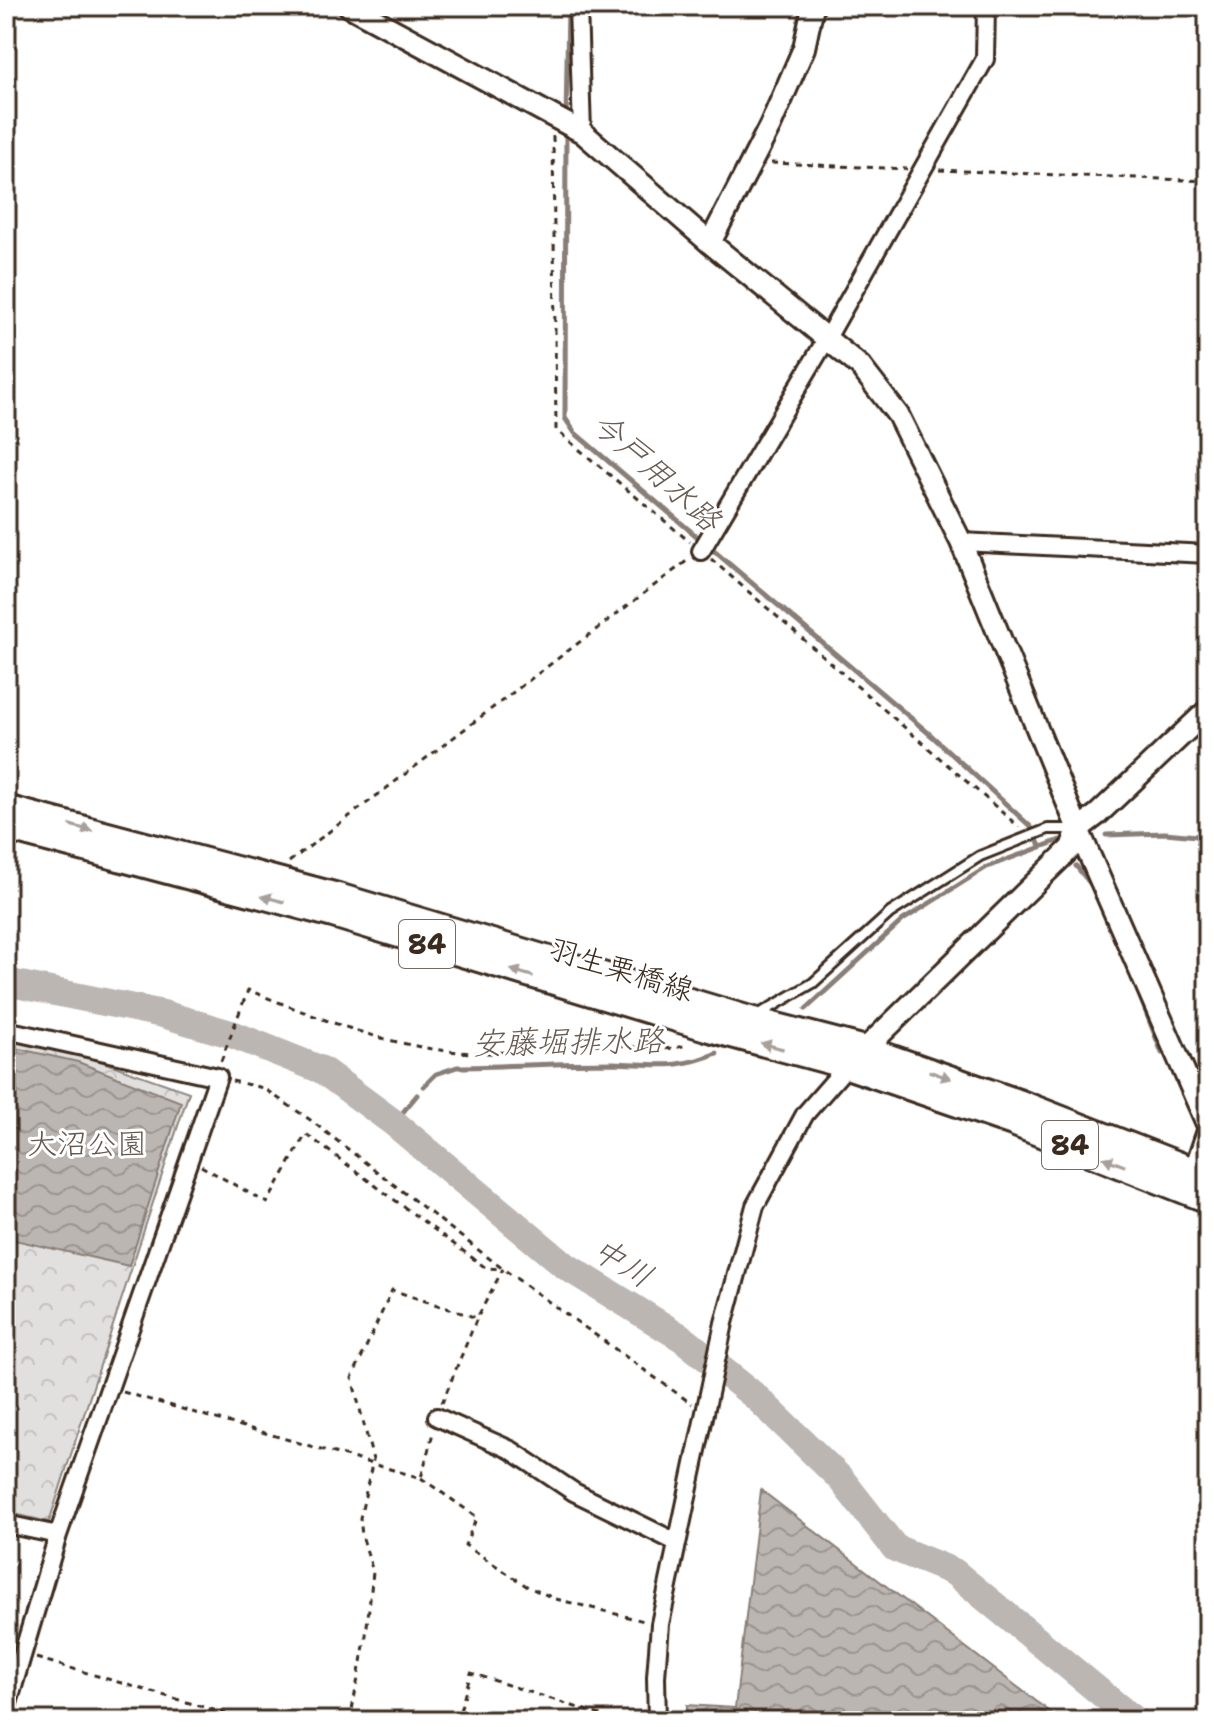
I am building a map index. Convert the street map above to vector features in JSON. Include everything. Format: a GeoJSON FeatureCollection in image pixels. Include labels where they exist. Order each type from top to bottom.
{"type":"FeatureCollection","features":[{"type":"Feature","properties":{"kind":"main road","name":"羽生栗橋線"},"geometry":{"type":"LineString","coordinates":[[6,808],[338,896],[750,1019],[866,1049],[1018,1102],[1200,1184]]}},
{"type":"Feature","properties":{"kind":"main road","name":"羽生栗橋線"},"geometry":{"type":"LineString","coordinates":[[6,828],[333,915],[713,1030],[847,1066],[1200,1184]]}},
{"type":"Feature","properties":{"kind":"street"},"geometry":{"type":"LineString","coordinates":[[349,6],[582,132],[710,243],[860,366],[898,415],[961,542],[1078,829],[1208,1128],[1200,1184]]}},
{"type":"Feature","properties":{"kind":"street"},"geometry":{"type":"LineString","coordinates":[[578,6],[582,132]]}},
{"type":"Feature","properties":{"kind":"street"},"geometry":{"type":"LineString","coordinates":[[710,243],[770,126],[804,48],[813,6]]}},
{"type":"Feature","properties":{"kind":"street"},"geometry":{"type":"LineString","coordinates":[[701,551],[827,338],[985,59],[986,6]]}},
{"type":"Feature","properties":{"kind":"street"},"geometry":{"type":"LineString","coordinates":[[961,542],[1208,554]]}},
{"type":"Feature","properties":{"kind":"street"},"geometry":{"type":"LineString","coordinates":[[657,1721],[660,1624],[724,1323],[755,1206],[805,1114],[847,1066],[1071,848],[1078,829],[1098,814],[1208,710]]}},
{"type":"Feature","properties":{"kind":"street"},"geometry":{"type":"LineString","coordinates":[[6,1030],[218,1077],[58,1535],[6,1710]]}},
{"type":"Feature","properties":{"kind":"street"},"geometry":{"type":"LineString","coordinates":[[437,1417],[511,1450],[574,1492],[676,1542]]}},
{"type":"Feature","properties":{"kind":"street"},"geometry":{"type":"LineString","coordinates":[[6,1524],[58,1535]]}},
{"type":"Feature","properties":{"kind":"lane"},"geometry":{"type":"LineString","coordinates":[[750,1019],[813,983],[890,913],[980,856],[1048,829],[1078,829]]}},
{"type":"Feature","properties":{"kind":"path"},"geometry":{"type":"LineString","coordinates":[[751,163],[1208,181]]}},
{"type":"Feature","properties":{"kind":"path"},"geometry":{"type":"LineString","coordinates":[[267,878],[701,551]]}},
{"type":"Feature","properties":{"kind":"path"},"geometry":{"type":"LineString","coordinates":[[706,1413],[503,1269],[309,1119],[263,1088],[218,1077],[248,990],[335,1025],[412,1045],[476,1053],[598,1044],[669,1050],[687,1045],[713,1030]]}},
{"type":"Feature","properties":{"kind":"path"},"geometry":{"type":"LineString","coordinates":[[188,1158],[267,1203],[306,1134],[486,1268],[503,1269]]}},
{"type":"Feature","properties":{"kind":"path"},"geometry":{"type":"LineString","coordinates":[[421,1478],[437,1417],[477,1318],[503,1269]]}},
{"type":"Feature","properties":{"kind":"path"},"geometry":{"type":"LineString","coordinates":[[350,1721],[366,1635],[373,1572],[360,1518],[373,1460],[352,1378],[392,1290],[477,1318]]}},
{"type":"Feature","properties":{"kind":"path"},"geometry":{"type":"LineString","coordinates":[[108,1388],[421,1478],[477,1517],[465,1545],[528,1587],[556,1599],[660,1624]]}},
{"type":"Feature","properties":{"kind":"path"},"geometry":{"type":"LineString","coordinates":[[23,1654],[251,1721]]}},
{"type":"Feature","properties":{"kind":"path"},"geometry":{"type":"LineString","coordinates":[[457,1721],[471,1673],[619,1721]]}},
{"type":"Feature","properties":{"kind":"green space","name":"大沼公園"},"geometry":{"type":"Polygon","coordinates":[[[6,1038],[83,1055],[189,1092],[49,1522],[6,1512],[6,1038]]]}},
{"type":"Feature","properties":{"kind":"water"},"geometry":{"type":"Polygon","coordinates":[[[6,1046],[78,1062],[181,1102],[129,1266],[6,1238],[6,1046]]]}},
{"type":"Feature","properties":{"kind":"water"},"geometry":{"type":"Polygon","coordinates":[[[761,1490],[1062,1721],[687,1721],[687,1705],[735,1708],[761,1490]]]}},
{"type":"Feature","properties":{"kind":"waterway","name":"今戸用水路"},"geometry":{"type":"LineString","coordinates":[[566,119],[568,6]]}},
{"type":"Feature","properties":{"kind":"waterway","name":"今戸用水路"},"geometry":{"type":"LineString","coordinates":[[566,129],[565,418],[575,433],[932,736],[1031,827],[1040,846]]}},
{"type":"Feature","properties":{"kind":"waterway","name":"安藤堀排水路"},"geometry":{"type":"LineString","coordinates":[[1106,835],[1165,833],[1208,837]]}},
{"type":"Feature","properties":{"kind":"waterway","name":"安藤堀排水路"},"geometry":{"type":"LineString","coordinates":[[806,1009],[903,920],[987,867],[1060,840]]}},
{"type":"Feature","properties":{"kind":"waterway","name":"今戸用水路"},"geometry":{"type":"LineString","coordinates":[[1076,866],[1093,887]]}},
{"type":"Feature","properties":{"kind":"waterway","name":"今戸用水路"},"geometry":{"type":"LineString","coordinates":[[1131,974],[1162,1053]]}},
{"type":"Feature","properties":{"kind":"waterway","name":"中川"},"geometry":{"type":"LineString","coordinates":[[6,982],[163,1014],[234,1035],[322,1070],[394,1123],[564,1265],[682,1338],[756,1397],[840,1478],[895,1548],[954,1572],[1135,1721]]}},
{"type":"Feature","properties":{"kind":"waterway","name":"安藤堀排水路"},"geometry":{"type":"LineString","coordinates":[[424,1086],[436,1074],[457,1067],[594,1063],[666,1065],[690,1062],[717,1053]]}},
{"type":"Feature","properties":{"kind":"waterway","name":"安藤堀排水路"},"geometry":{"type":"LineString","coordinates":[[394,1123],[417,1095]]}}]}
